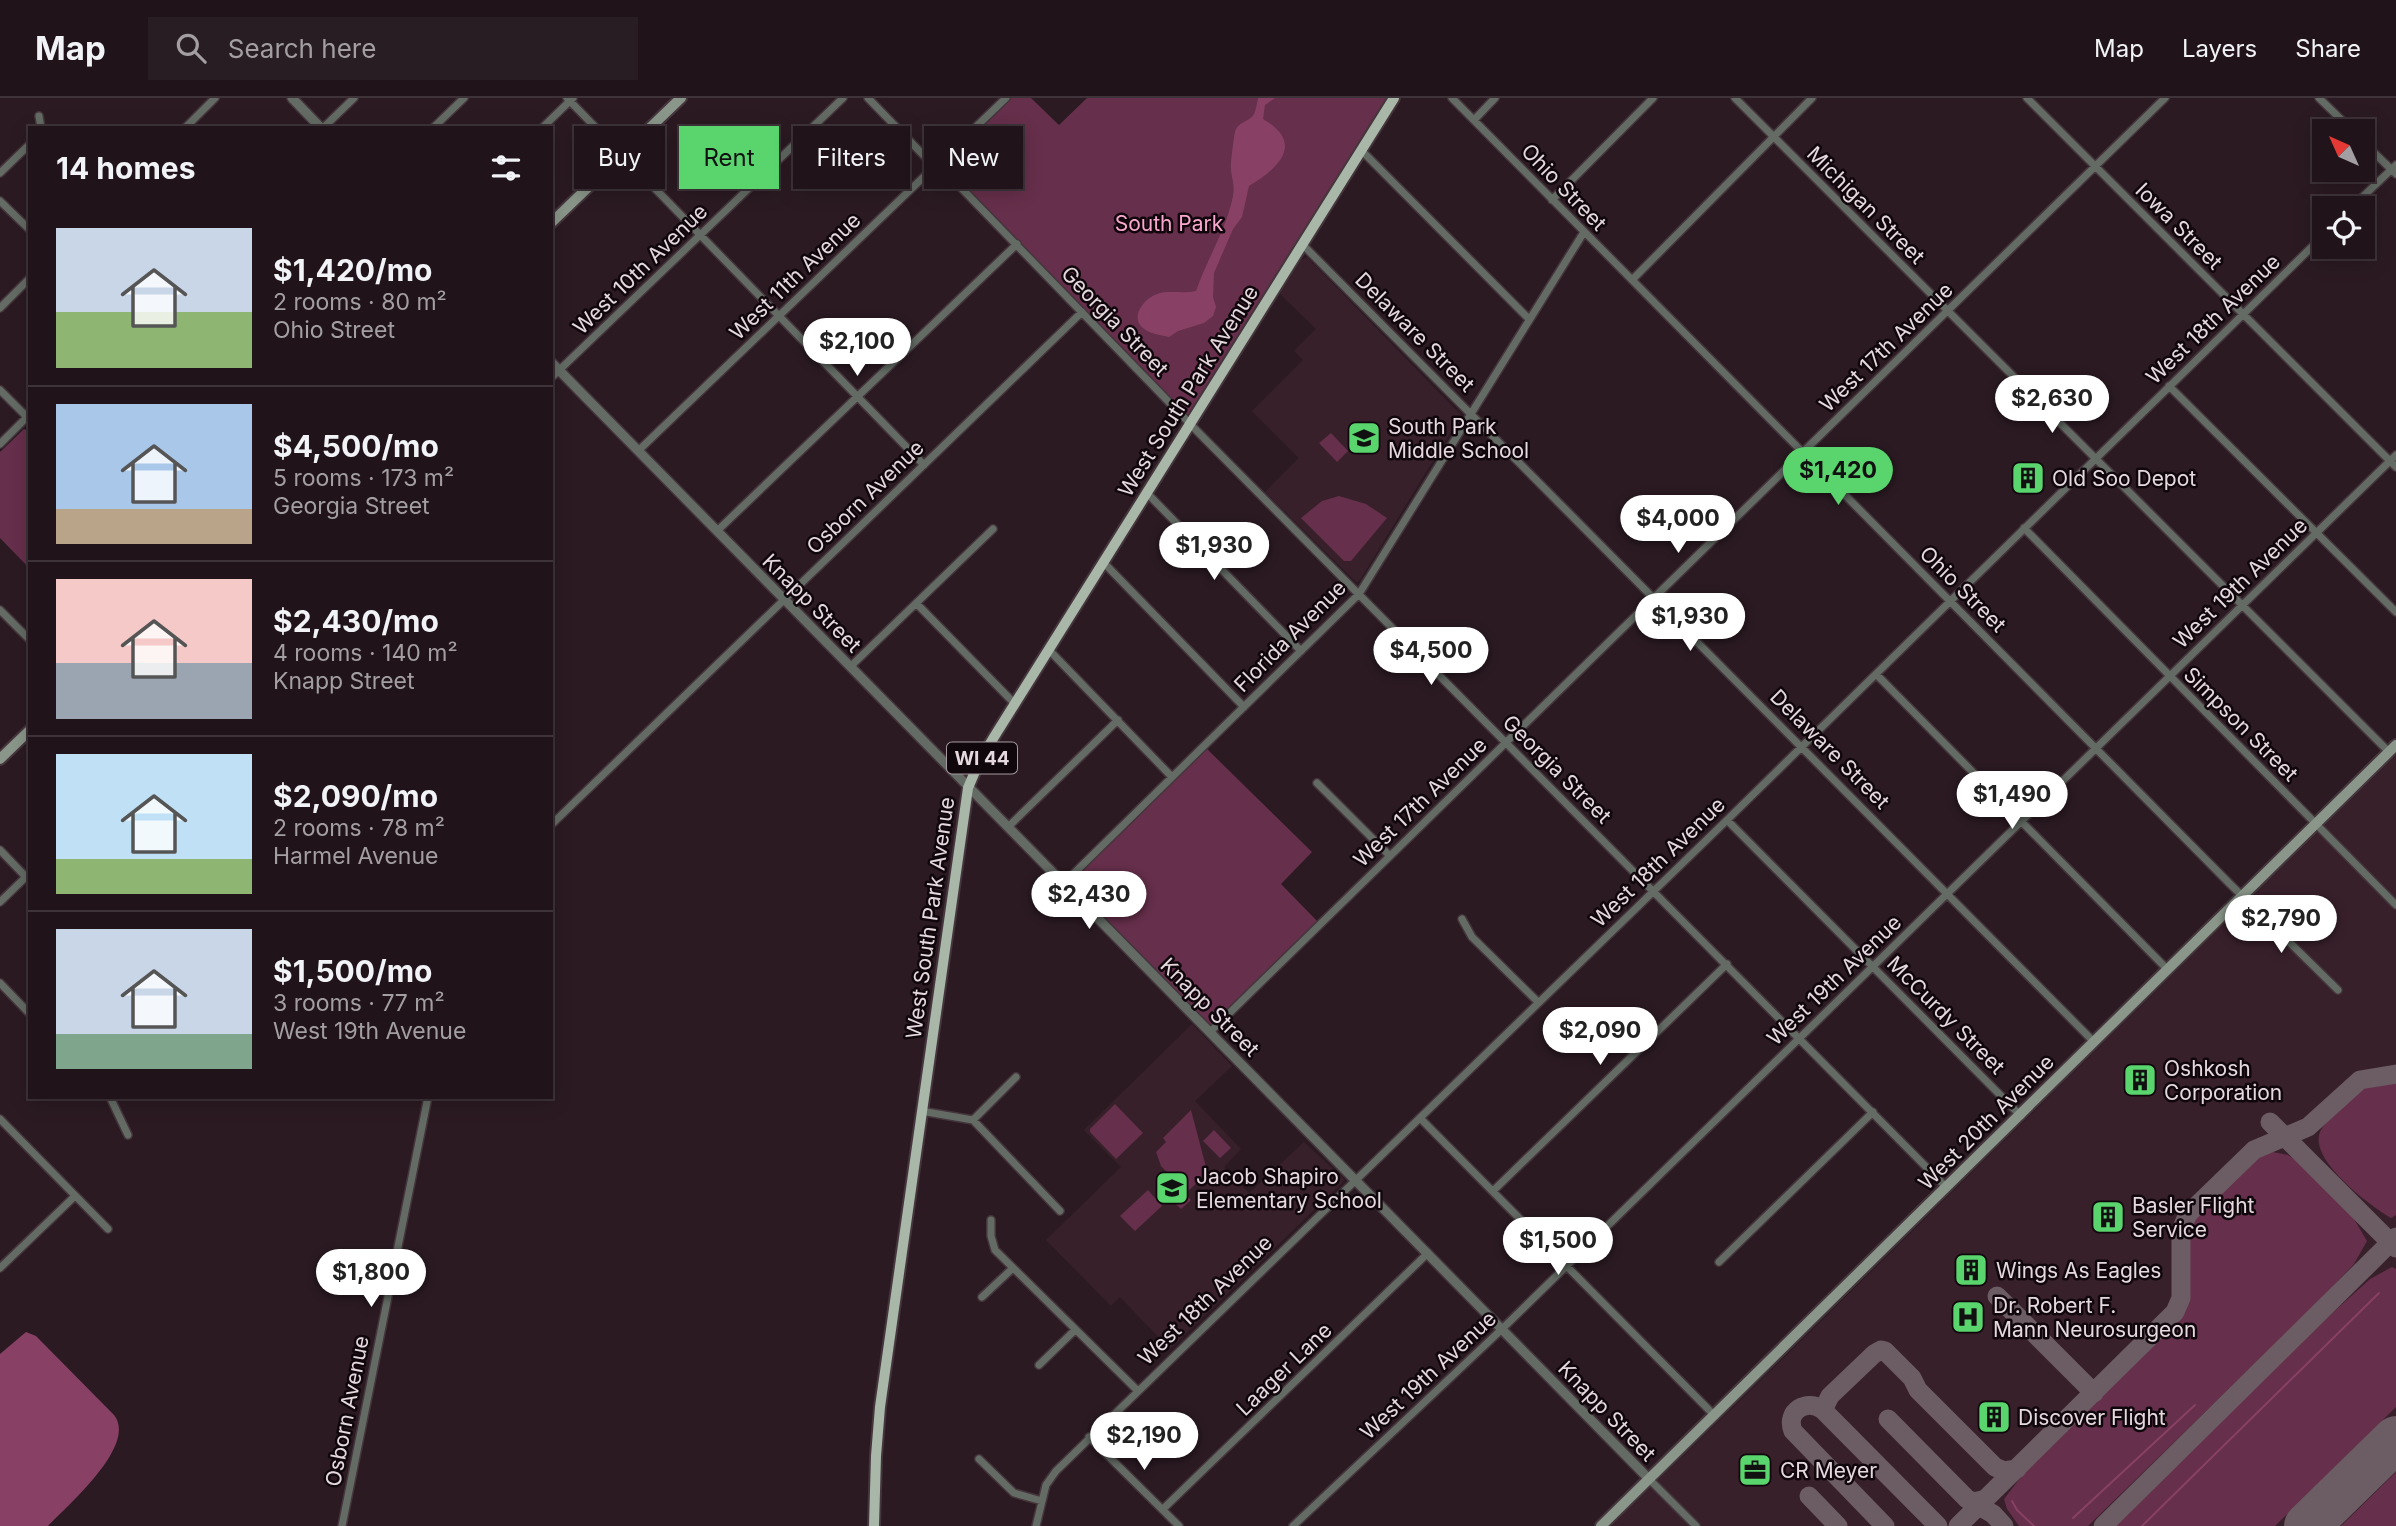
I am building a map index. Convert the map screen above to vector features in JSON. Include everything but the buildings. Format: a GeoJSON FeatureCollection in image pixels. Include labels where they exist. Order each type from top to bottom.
{"type":"FeatureCollection","features":[{"type":"Feature","properties":{"kind":"main road"},"geometry":{"type":"LineString","coordinates":[[652,126],[681,98]]}},
{"type":"Feature","properties":{"kind":"main road","name":"West South Park Avenue"},"geometry":{"type":"LineString","coordinates":[[874,1526],[880,1407],[968,788],[979,762],[1394,98]]}},
{"type":"Feature","properties":{"kind":"main road"},"geometry":{"type":"LineString","coordinates":[[553,221],[586,189]]}},
{"type":"Feature","properties":{"kind":"main road"},"geometry":{"type":"LineString","coordinates":[[0,759],[28,732]]}},
{"type":"Feature","properties":{"kind":"main road","name":"West 20th Avenue"},"geometry":{"type":"LineString","coordinates":[[1601,1526],[2393,748]]}},
{"type":"Feature","properties":{"kind":"street"},"geometry":{"type":"LineString","coordinates":[[187,126],[215,98]]}},
{"type":"Feature","properties":{"kind":"street"},"geometry":{"type":"LineString","coordinates":[[292,98],[320,126]]}},
{"type":"Feature","properties":{"kind":"street"},"geometry":{"type":"LineString","coordinates":[[324,126],[354,98]]}},
{"type":"Feature","properties":{"kind":"street"},"geometry":{"type":"LineString","coordinates":[[435,126],[464,98]]}},
{"type":"Feature","properties":{"kind":"street","name":"West 10th Avenue"},"geometry":{"type":"LineString","coordinates":[[553,376],[843,98]]}},
{"type":"Feature","properties":{"kind":"street","name":"Georgia Street"},"geometry":{"type":"LineString","coordinates":[[868,98],[924,152]]}},
{"type":"Feature","properties":{"kind":"street","name":"West 11th Avenue"},"geometry":{"type":"LineString","coordinates":[[977,126],[1006,98]]}},
{"type":"Feature","properties":{"kind":"street","name":"Ohio Street"},"geometry":{"type":"LineString","coordinates":[[1452,98],[2242,897],[2338,990]]}},
{"type":"Feature","properties":{"kind":"street"},"geometry":{"type":"LineString","coordinates":[[1474,120],[1495,98]]}},
{"type":"Feature","properties":{"kind":"street"},"geometry":{"type":"LineString","coordinates":[[1552,200],[1653,98]]}},
{"type":"Feature","properties":{"kind":"street","name":"Michigan Street"},"geometry":{"type":"LineString","coordinates":[[1735,98],[2095,458],[2393,748]]}},
{"type":"Feature","properties":{"kind":"street"},"geometry":{"type":"LineString","coordinates":[[1632,280],[1811,98]]}},
{"type":"Feature","properties":{"kind":"street","name":"Iowa Street"},"geometry":{"type":"LineString","coordinates":[[2027,98],[2394,461]]}},
{"type":"Feature","properties":{"kind":"street","name":"West 17th Avenue"},"geometry":{"type":"LineString","coordinates":[[1210,1032],[2165,98]]}},
{"type":"Feature","properties":{"kind":"street"},"geometry":{"type":"LineString","coordinates":[[2319,98],[2341,119]]}},
{"type":"Feature","properties":{"kind":"street"},"geometry":{"type":"LineString","coordinates":[[544,126],[570,99],[596,126]]}},
{"type":"Feature","properties":{"kind":"street"},"geometry":{"type":"LineString","coordinates":[[40,116],[41,126]]}},
{"type":"Feature","properties":{"kind":"street"},"geometry":{"type":"LineString","coordinates":[[0,173],[28,146]]}},
{"type":"Feature","properties":{"kind":"street"},"geometry":{"type":"LineString","coordinates":[[1361,150],[1529,319]]}},
{"type":"Feature","properties":{"kind":"street"},"geometry":{"type":"LineString","coordinates":[[2365,196],[2394,170],[2375,153]]}},
{"type":"Feature","properties":{"kind":"street","name":"West 11th Avenue"},"geometry":{"type":"LineString","coordinates":[[638,451],[924,177]]}},
{"type":"Feature","properties":{"kind":"street"},"geometry":{"type":"LineString","coordinates":[[658,189],[924,465]]}},
{"type":"Feature","properties":{"kind":"street","name":"Georgia Street"},"geometry":{"type":"LineString","coordinates":[[961,189],[1190,424],[1947,1188]]}},
{"type":"Feature","properties":{"kind":"street"},"geometry":{"type":"LineString","coordinates":[[0,201],[28,228]]}},
{"type":"Feature","properties":{"kind":"street","name":"Florida Avenue"},"geometry":{"type":"LineString","coordinates":[[1063,884],[1359,594],[1584,232]]}},
{"type":"Feature","properties":{"kind":"street"},"geometry":{"type":"LineString","coordinates":[[717,531],[1017,244]]}},
{"type":"Feature","properties":{"kind":"street","name":"Delaware Street"},"geometry":{"type":"LineString","coordinates":[[1302,244],[2094,1042]]}},
{"type":"Feature","properties":{"kind":"street","name":"West 18th Avenue"},"geometry":{"type":"LineString","coordinates":[[1036,1526],[1051,1477],[1090,1437],[1727,820],[2312,246]]}},
{"type":"Feature","properties":{"kind":"street"},"geometry":{"type":"LineString","coordinates":[[0,307],[28,280]]}},
{"type":"Feature","properties":{"kind":"street","name":"Osborn Avenue"},"geometry":{"type":"LineString","coordinates":[[553,823],[1082,312]]}},
{"type":"Feature","properties":{"kind":"street","name":"Knapp Street"},"geometry":{"type":"LineString","coordinates":[[553,364],[1696,1526]]}},
{"type":"Feature","properties":{"kind":"street"},"geometry":{"type":"LineString","coordinates":[[2169,386],[2396,612]]}},
{"type":"Feature","properties":{"kind":"street"},"geometry":{"type":"LineString","coordinates":[[0,390],[28,417]]}},
{"type":"Feature","properties":{"kind":"street"},"geometry":{"type":"LineString","coordinates":[[0,444],[28,419]]}},
{"type":"Feature","properties":{"kind":"street","name":"West 19th Avenue"},"geometry":{"type":"LineString","coordinates":[[1293,1526],[1502,1329],[2169,676],[2394,461]]}},
{"type":"Feature","properties":{"kind":"street"},"geometry":{"type":"LineString","coordinates":[[1147,493],[1301,651]]}},
{"type":"Feature","properties":{"kind":"street","name":"Simpson Street"},"geometry":{"type":"LineString","coordinates":[[2024,528],[2396,905]]}},
{"type":"Feature","properties":{"kind":"street"},"geometry":{"type":"LineString","coordinates":[[851,666],[993,529]]}},
{"type":"Feature","properties":{"kind":"street"},"geometry":{"type":"LineString","coordinates":[[1104,563],[1244,707]]}},
{"type":"Feature","properties":{"kind":"street"},"geometry":{"type":"LineString","coordinates":[[917,604],[1015,704]]}},
{"type":"Feature","properties":{"kind":"street"},"geometry":{"type":"LineString","coordinates":[[0,610],[28,638]]}},
{"type":"Feature","properties":{"kind":"street"},"geometry":{"type":"LineString","coordinates":[[1049,650],[1172,777]]}},
{"type":"Feature","properties":{"kind":"street"},"geometry":{"type":"LineString","coordinates":[[1876,674],[2168,970]]}},
{"type":"Feature","properties":{"kind":"street"},"geometry":{"type":"LineString","coordinates":[[1008,827],[1118,720]]}},
{"type":"Feature","properties":{"kind":"street"},"geometry":{"type":"LineString","coordinates":[[1317,783],[1390,856]]}},
{"type":"Feature","properties":{"kind":"street","name":"McCurdy Street"},"geometry":{"type":"LineString","coordinates":[[1727,820],[2021,1116]]}},
{"type":"Feature","properties":{"kind":"street"},"geometry":{"type":"LineString","coordinates":[[0,850],[28,875],[0,902]]}},
{"type":"Feature","properties":{"kind":"street"},"geometry":{"type":"LineString","coordinates":[[1462,919],[1472,937],[1538,1002]]}},
{"type":"Feature","properties":{"kind":"street"},"geometry":{"type":"LineString","coordinates":[[1493,1191],[1727,964]]}},
{"type":"Feature","properties":{"kind":"street"},"geometry":{"type":"LineString","coordinates":[[0,984],[28,1011]]}},
{"type":"Feature","properties":{"kind":"street"},"geometry":{"type":"LineString","coordinates":[[973,1120],[1016,1077]]}},
{"type":"Feature","properties":{"kind":"street"},"geometry":{"type":"LineString","coordinates":[[111,1099],[128,1135]]}},
{"type":"Feature","properties":{"kind":"street","name":"Osborn Avenue"},"geometry":{"type":"LineString","coordinates":[[342,1526],[428,1099]]}},
{"type":"Feature","properties":{"kind":"street"},"geometry":{"type":"LineString","coordinates":[[921,1111],[973,1120],[1060,1211]]}},
{"type":"Feature","properties":{"kind":"street"},"geometry":{"type":"LineString","coordinates":[[1719,1262],[1873,1112]]}},
{"type":"Feature","properties":{"kind":"street"},"geometry":{"type":"LineString","coordinates":[[1420,1118],[1715,1416]]}},
{"type":"Feature","properties":{"kind":"street"},"geometry":{"type":"LineString","coordinates":[[0,1119],[108,1229]]}},
{"type":"Feature","properties":{"kind":"street"},"geometry":{"type":"LineString","coordinates":[[0,1268],[75,1196]]}},
{"type":"Feature","properties":{"kind":"street"},"geometry":{"type":"LineString","coordinates":[[991,1220],[992,1245],[1074,1330],[1137,1390]]}},
{"type":"Feature","properties":{"kind":"street"},"geometry":{"type":"LineString","coordinates":[[0,1253],[8,1260]]}},
{"type":"Feature","properties":{"kind":"street","name":"Laager Lane"},"geometry":{"type":"LineString","coordinates":[[1163,1509],[1428,1254]]}},
{"type":"Feature","properties":{"kind":"street"},"geometry":{"type":"LineString","coordinates":[[982,1297],[1013,1268]]}},
{"type":"Feature","properties":{"kind":"street"},"geometry":{"type":"LineString","coordinates":[[1039,1365],[1074,1330]]}},
{"type":"Feature","properties":{"kind":"street"},"geometry":{"type":"LineString","coordinates":[[1090,1437],[1179,1526]]}},
{"type":"Feature","properties":{"kind":"street"},"geometry":{"type":"LineString","coordinates":[[979,1459],[1014,1493],[1042,1501]]}},
{"type":"Feature","properties":{"kind":"shaded area"},"geometry":{"type":"Polygon","coordinates":[[[1258,98],[1275,98],[1265,105],[1263,119],[1276,128],[1283,137],[1285,146],[1278,163],[1249,186],[1242,217],[1233,229],[1214,273],[1213,297],[1216,307],[1213,316],[1204,323],[1178,331],[1169,337],[1149,332],[1139,324],[1138,319],[1140,308],[1148,299],[1161,293],[1196,291],[1226,221],[1233,196],[1231,167],[1235,132],[1254,114],[1258,98]]]}},
{"type":"Feature","properties":{"kind":"shaded area","name":"South Park Middle School"},"geometry":{"type":"Polygon","coordinates":[[[1307,257],[1461,415],[1360,580],[1356,582],[1265,492],[1299,458],[1252,411],[1303,360],[1294,351],[1316,329],[1280,294],[1301,260],[1307,257]]]}},
{"type":"Feature","properties":{"kind":"shaded area"},"geometry":{"type":"Polygon","coordinates":[[[2396,755],[2396,1526],[1611,1526],[1747,1394],[2396,755]]]}},
{"type":"Feature","properties":{"kind":"shaded area","name":"Jacob Shapiro Elementary School"},"geometry":{"type":"Polygon","coordinates":[[[1192,1024],[1232,1066],[1195,1101],[1241,1149],[1224,1167],[1249,1193],[1304,1142],[1344,1179],[1170,1349],[1120,1297],[1111,1306],[1046,1240],[1121,1167],[1084,1130],[1192,1024]]]}},
{"type":"Feature","properties":{"kind":"shaded area"},"geometry":{"type":"Polygon","coordinates":[[[26,1332],[36,1336],[114,1415],[119,1428],[109,1458],[84,1490],[48,1526],[0,1526],[0,1354],[26,1332]]]}},
{"type":"Feature","properties":{"kind":"green space","name":"South Park"},"geometry":{"type":"Polygon","coordinates":[[[1006,98],[1031,98],[1059,125],[1087,98],[1394,98],[1190,424],[963,189],[1023,189],[1023,126],[978,126],[1006,98]]]}},
{"type":"Feature","properties":{"kind":"green space"},"geometry":{"type":"Polygon","coordinates":[[[24,429],[28,431],[28,567],[0,538],[0,452],[24,429]]]}},
{"type":"Feature","properties":{"kind":"green space"},"geometry":{"type":"Polygon","coordinates":[[[1331,433],[1348,451],[1337,462],[1319,443],[1331,433]]]}},
{"type":"Feature","properties":{"kind":"green space"},"geometry":{"type":"Polygon","coordinates":[[[1339,496],[1366,504],[1387,518],[1351,561],[1344,561],[1301,518],[1322,501],[1339,496]]]}},
{"type":"Feature","properties":{"kind":"green space"},"geometry":{"type":"Polygon","coordinates":[[[1204,746],[1312,852],[1281,884],[1320,924],[1210,1032],[1063,884],[1204,746]]]}},
{"type":"Feature","properties":{"kind":"green space"},"geometry":{"type":"Polygon","coordinates":[[[2396,1082],[2396,1215],[2391,1218],[2357,1193],[2333,1170],[2319,1146],[2319,1135],[2322,1127],[2359,1091],[2370,1086],[2396,1082]]]}},
{"type":"Feature","properties":{"kind":"green space"},"geometry":{"type":"Polygon","coordinates":[[[1115,1104],[1143,1133],[1116,1159],[1090,1132],[1115,1104]]]}},
{"type":"Feature","properties":{"kind":"green space"},"geometry":{"type":"Polygon","coordinates":[[[1191,1110],[1206,1167],[1203,1177],[1185,1194],[1191,1200],[1181,1209],[1164,1193],[1176,1182],[1161,1166],[1156,1152],[1166,1142],[1163,1138],[1191,1110]]]}},
{"type":"Feature","properties":{"kind":"green space"},"geometry":{"type":"Polygon","coordinates":[[[1214,1130],[1231,1148],[1220,1158],[1203,1141],[1214,1130]]]}},
{"type":"Feature","properties":{"kind":"green space"},"geometry":{"type":"Polygon","coordinates":[[[2273,1152],[2288,1155],[2297,1161],[2354,1219],[2367,1241],[2354,1264],[2088,1526],[2019,1526],[2007,1509],[2004,1499],[2037,1456],[2183,1310],[2186,1301],[2188,1229],[2193,1220],[2255,1159],[2273,1152]]]}},
{"type":"Feature","properties":{"kind":"green space"},"geometry":{"type":"Polygon","coordinates":[[[1148,1190],[1162,1206],[1135,1231],[1120,1216],[1148,1190]]]}},
{"type":"Feature","properties":{"kind":"green space"},"geometry":{"type":"Polygon","coordinates":[[[2392,1267],[2396,1269],[2396,1407],[2275,1526],[2114,1526],[2329,1316],[2370,1279],[2392,1267]]]}},
{"type":"Feature","properties":{"kind":"green space"},"geometry":{"type":"Polygon","coordinates":[[[2396,1472],[2396,1526],[2341,1526],[2396,1472]]]}},
{"type":"Feature","properties":{"kind":"waterway"},"geometry":{"type":"LineString","coordinates":[[2142,1526],[2379,1293]]}},
{"type":"Feature","properties":{"kind":"waterway"},"geometry":{"type":"LineString","coordinates":[[2073,1518],[2195,1405]]}},
{"type":"Feature","properties":{"kind":"waterway"},"geometry":{"type":"LineString","coordinates":[[2012,1501],[2017,1510],[2034,1526]]}},
{"type":"Feature","properties":{"kind":"taxiway"},"geometry":{"type":"LineString","coordinates":[[1958,1526],[2175,1312],[2181,1298],[2181,1230],[2188,1214],[2254,1150],[2308,1127],[2360,1080],[2396,1074]]}},
{"type":"Feature","properties":{"kind":"taxiway"},"geometry":{"type":"LineString","coordinates":[[2270,1122],[2396,1248]]}},
{"type":"Feature","properties":{"kind":"taxiway"},"geometry":{"type":"LineString","coordinates":[[2103,1526],[2396,1237]]}},
{"type":"Feature","properties":{"kind":"taxiway"},"geometry":{"type":"LineString","coordinates":[[1997,1296],[2094,1393]]}},
{"type":"Feature","properties":{"kind":"taxiway"},"geometry":{"type":"LineString","coordinates":[[1823,1410],[1830,1396],[1874,1354],[1885,1351],[1912,1378],[1918,1390],[1995,1467],[2004,1471],[2017,1469]]}},
{"type":"Feature","properties":{"kind":"taxiway"},"geometry":{"type":"LineString","coordinates":[[1885,1526],[1793,1431],[1792,1418],[1799,1408],[1810,1405],[1823,1410],[1938,1526]]}},
{"type":"Feature","properties":{"kind":"taxiway"},"geometry":{"type":"LineString","coordinates":[[1888,1419],[1967,1499],[1974,1502],[1986,1499]]}},
{"type":"Feature","properties":{"kind":"taxiway"},"geometry":{"type":"LineString","coordinates":[[1809,1496],[1838,1526]]}},
{"type":"Feature","properties":{"kind":"taxiway"},"geometry":{"type":"LineString","coordinates":[[1979,1506],[1993,1514],[2004,1526]]}},
{"type":"Feature","properties":{"kind":"runway"},"geometry":{"type":"LineString","coordinates":[[2307,1526],[2396,1439]]}},
{"type":"Feature","properties":{"kind":"place","name":"South Park Middle School"},"geometry":{"type":"Point","coordinates":[1364,438]}},
{"type":"Feature","properties":{"kind":"place","name":"Old Soo Depot"},"geometry":{"type":"Point","coordinates":[2028,478]}},
{"type":"Feature","properties":{"kind":"place","name":"Oshkosh Corporation"},"geometry":{"type":"Point","coordinates":[2140,1080]}},
{"type":"Feature","properties":{"kind":"place","name":"Jacob Shapiro Elementary School"},"geometry":{"type":"Point","coordinates":[1172,1188]}},
{"type":"Feature","properties":{"kind":"place","name":"Basler Flight Service"},"geometry":{"type":"Point","coordinates":[2108,1217]}},
{"type":"Feature","properties":{"kind":"place","name":"Wings As Eagles"},"geometry":{"type":"Point","coordinates":[1971,1270]}},
{"type":"Feature","properties":{"kind":"place","name":"Dr. Robert F. Mann Neurosurgeon"},"geometry":{"type":"Point","coordinates":[1968,1317]}},
{"type":"Feature","properties":{"kind":"place","name":"Discover Flight"},"geometry":{"type":"Point","coordinates":[1994,1417]}},
{"type":"Feature","properties":{"kind":"place","name":"CR Meyer"},"geometry":{"type":"Point","coordinates":[1755,1470]}}]}
